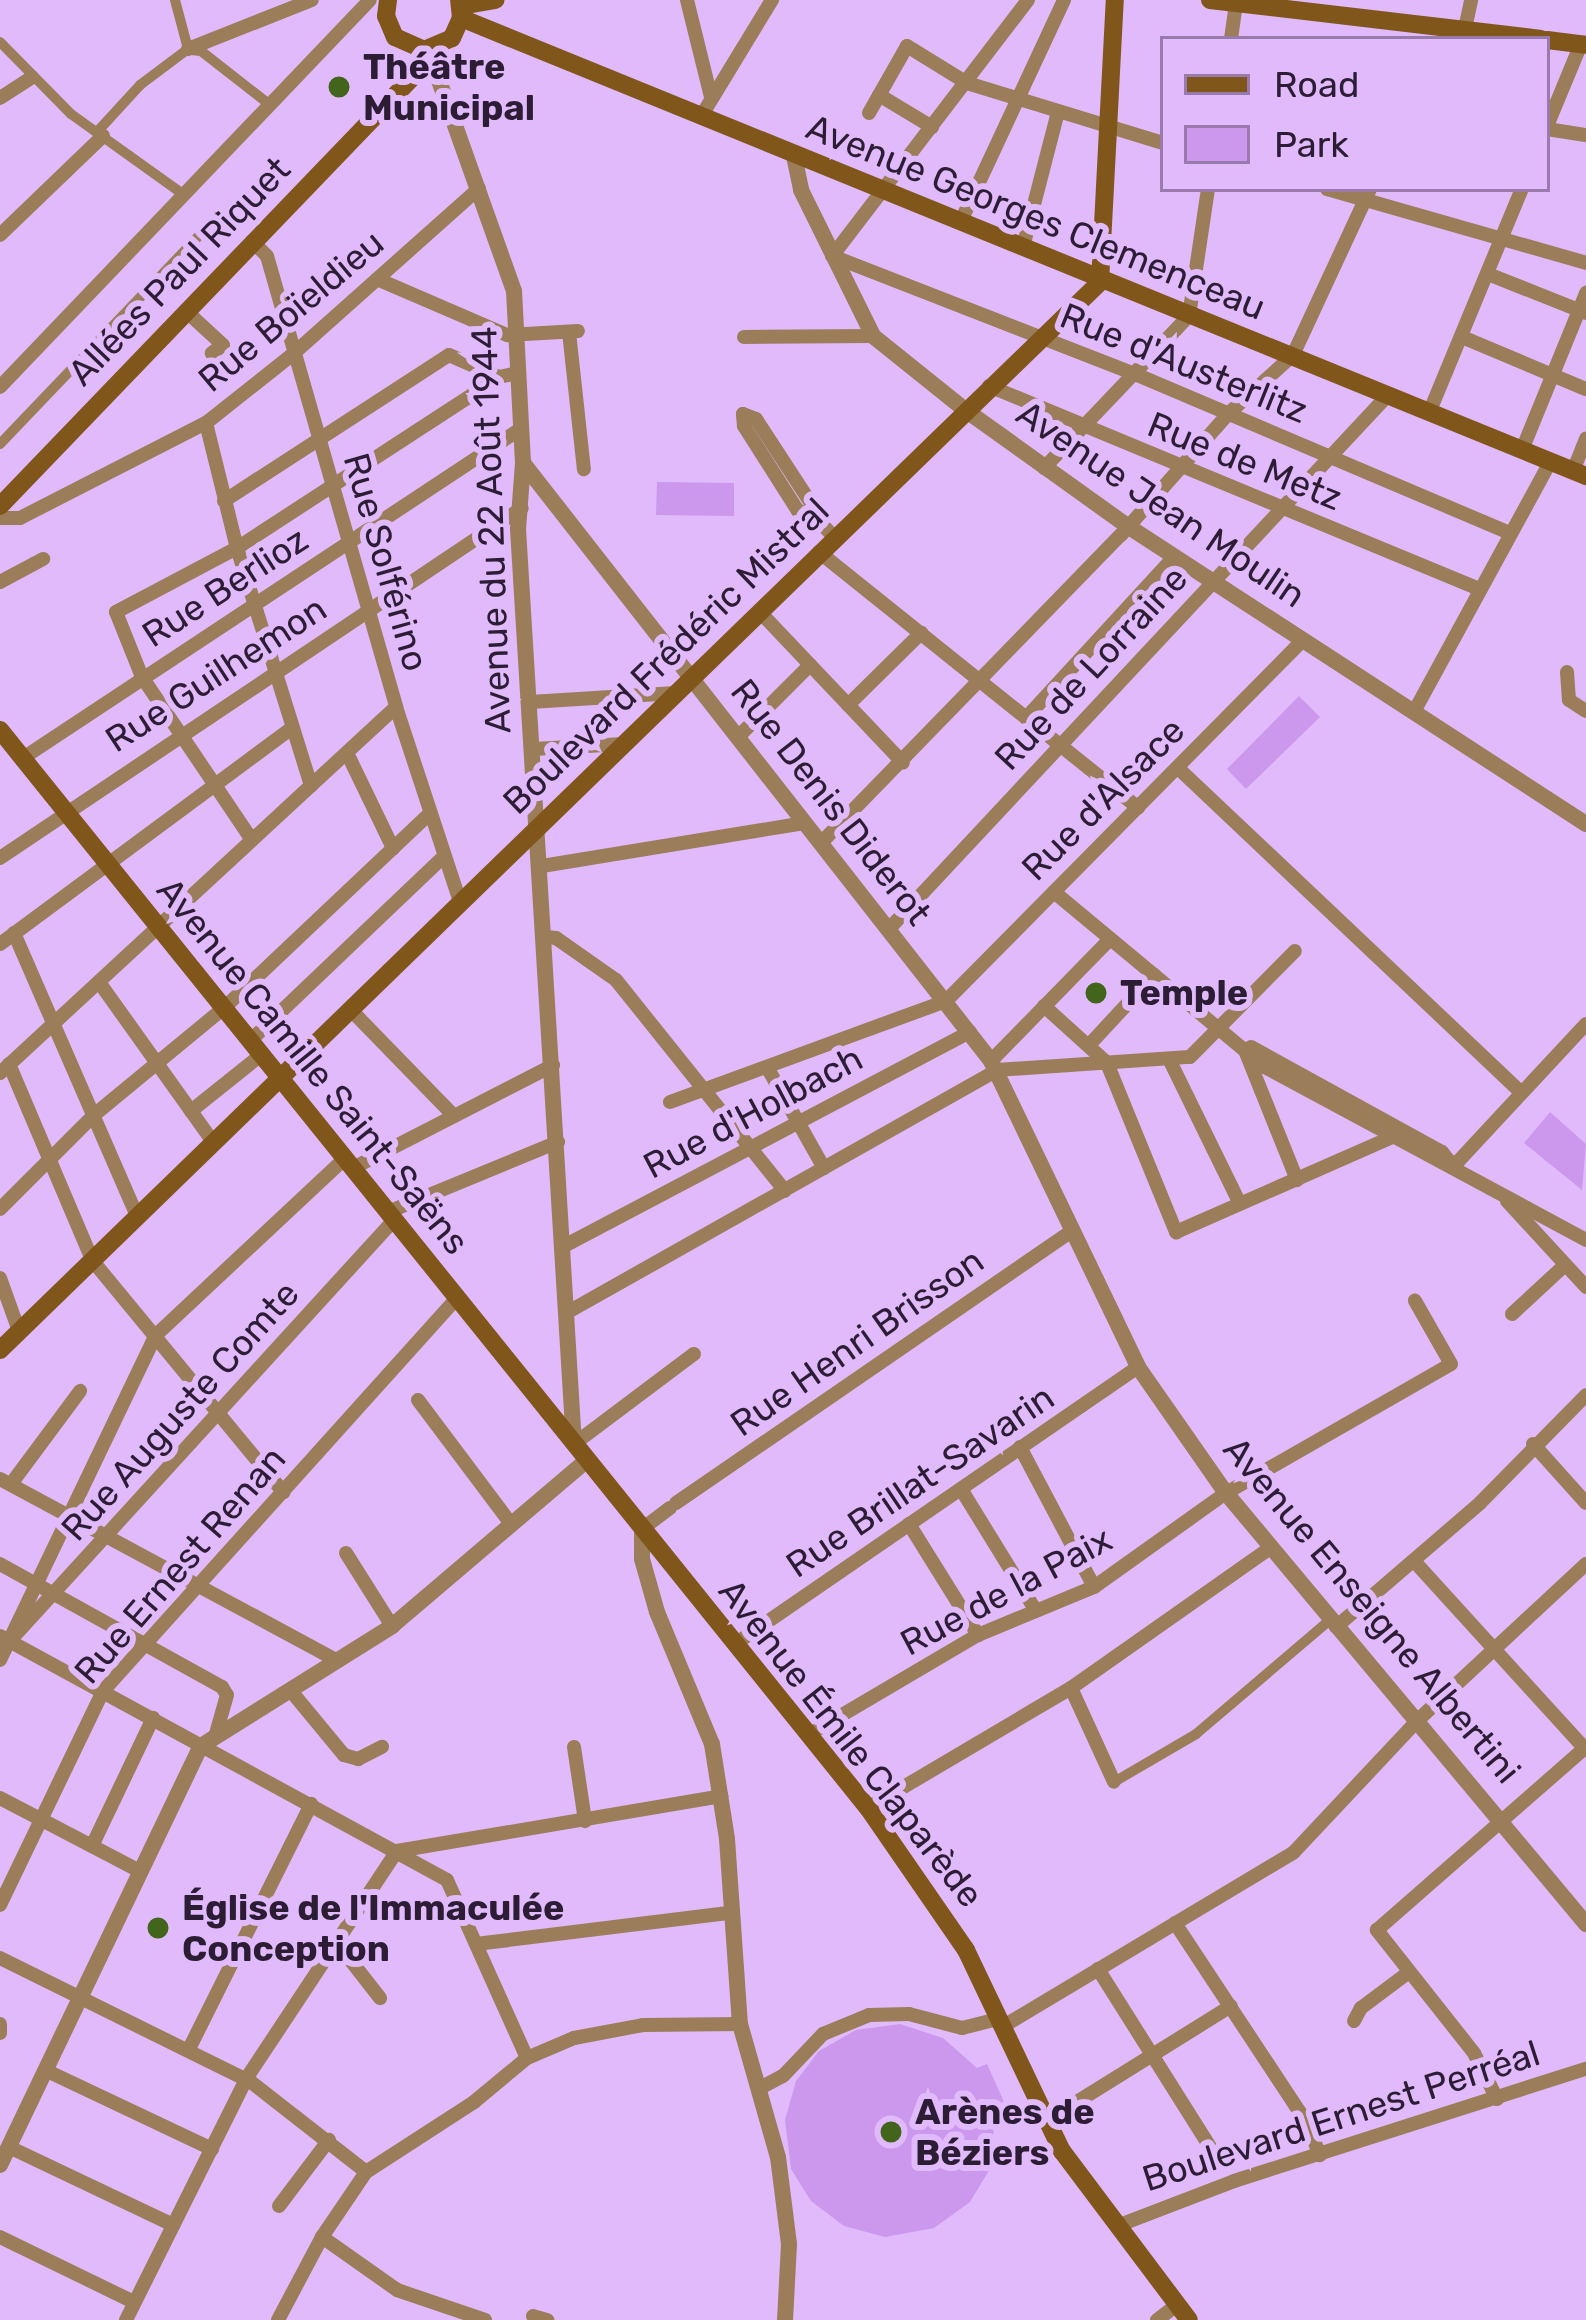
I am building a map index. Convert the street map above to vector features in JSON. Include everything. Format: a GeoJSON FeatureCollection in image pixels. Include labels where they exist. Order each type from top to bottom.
{"type":"FeatureCollection","features":[{"type":"Feature","properties":{"kind":"main road"},"geometry":{"type":"LineString","coordinates":[[388,0],[389,27],[404,44],[433,54]]}},
{"type":"Feature","properties":{"kind":"main road"},"geometry":{"type":"LineString","coordinates":[[461,8],[495,0]]}},
{"type":"Feature","properties":{"kind":"main road"},"geometry":{"type":"LineString","coordinates":[[1100,283],[1115,0]]}},
{"type":"Feature","properties":{"kind":"main road"},"geometry":{"type":"LineString","coordinates":[[1210,0],[1351,7],[1440,33],[1466,29],[1521,36]]}},
{"type":"Feature","properties":{"kind":"main road","name":"Allées Paul Riquet"},"geometry":{"type":"LineString","coordinates":[[0,506],[452,38],[461,8]]}},
{"type":"Feature","properties":{"kind":"main road","name":"Avenue Georges Clemenceau"},"geometry":{"type":"LineString","coordinates":[[461,8],[706,106],[794,156],[1580,474]]}},
{"type":"Feature","properties":{"kind":"main road"},"geometry":{"type":"LineString","coordinates":[[1550,40],[1583,44]]}},
{"type":"Feature","properties":{"kind":"main road"},"geometry":{"type":"LineString","coordinates":[[404,44],[407,82]]}},
{"type":"Feature","properties":{"kind":"main road","name":"Boulevard Frédéric Mistral"},"geometry":{"type":"LineString","coordinates":[[0,1350],[1100,283]]}},
{"type":"Feature","properties":{"kind":"main road","name":"Avenue Camille Saint-Saëns"},"geometry":{"type":"LineString","coordinates":[[0,730],[581,1452]]}},
{"type":"Feature","properties":{"kind":"main road","name":"Avenue Émile Claparède"},"geometry":{"type":"LineString","coordinates":[[581,1452],[868,1808],[953,1928],[1062,2151],[1183,2313]]}},
{"type":"Feature","properties":{"kind":"street"},"geometry":{"type":"LineString","coordinates":[[175,0],[188,49]]}},
{"type":"Feature","properties":{"kind":"street"},"geometry":{"type":"LineString","coordinates":[[0,236],[100,134],[140,85],[188,49],[312,0]]}},
{"type":"Feature","properties":{"kind":"street","name":"Allées Paul Riquet"},"geometry":{"type":"LineString","coordinates":[[0,387],[370,0]]}},
{"type":"Feature","properties":{"kind":"street"},"geometry":{"type":"LineString","coordinates":[[688,0],[706,106]]}},
{"type":"Feature","properties":{"kind":"street"},"geometry":{"type":"LineString","coordinates":[[706,106],[772,0]]}},
{"type":"Feature","properties":{"kind":"street"},"geometry":{"type":"LineString","coordinates":[[832,256],[1028,0]]}},
{"type":"Feature","properties":{"kind":"street"},"geometry":{"type":"LineString","coordinates":[[961,221],[1064,0]]}},
{"type":"Feature","properties":{"kind":"street"},"geometry":{"type":"LineString","coordinates":[[1466,29],[1471,0]]}},
{"type":"Feature","properties":{"kind":"street"},"geometry":{"type":"LineString","coordinates":[[1231,36],[1236,4]]}},
{"type":"Feature","properties":{"kind":"street"},"geometry":{"type":"LineString","coordinates":[[0,42],[32,77],[100,134],[184,195]]}},
{"type":"Feature","properties":{"kind":"street"},"geometry":{"type":"LineString","coordinates":[[1550,120],[1583,44]]}},
{"type":"Feature","properties":{"kind":"street"},"geometry":{"type":"LineString","coordinates":[[869,113],[908,46],[967,83],[1160,142]]}},
{"type":"Feature","properties":{"kind":"street"},"geometry":{"type":"LineString","coordinates":[[188,49],[201,51],[270,105]]}},
{"type":"Feature","properties":{"kind":"street","name":"Avenue du 22 Août 1944"},"geometry":{"type":"LineString","coordinates":[[433,54],[511,273],[518,337],[523,463],[518,529],[581,1452]]}},
{"type":"Feature","properties":{"kind":"street"},"geometry":{"type":"LineString","coordinates":[[0,98],[32,77]]}},
{"type":"Feature","properties":{"kind":"street"},"geometry":{"type":"LineString","coordinates":[[879,95],[932,127]]}},
{"type":"Feature","properties":{"kind":"street"},"geometry":{"type":"LineString","coordinates":[[1023,248],[1058,112]]}},
{"type":"Feature","properties":{"kind":"street"},"geometry":{"type":"LineString","coordinates":[[1550,128],[1586,135]]}},
{"type":"Feature","properties":{"kind":"street","name":"Avenue Jean Moulin"},"geometry":{"type":"LineString","coordinates":[[794,156],[801,190],[873,336],[964,410],[1129,527],[1586,824]]}},
{"type":"Feature","properties":{"kind":"street","name":"Rue Boïeldieu"},"geometry":{"type":"LineString","coordinates":[[0,518],[20,518],[206,423],[293,355],[479,188]]}},
{"type":"Feature","properties":{"kind":"street"},"geometry":{"type":"LineString","coordinates":[[1044,468],[1189,316],[1208,192]]}},
{"type":"Feature","properties":{"kind":"street"},"geometry":{"type":"LineString","coordinates":[[1429,413],[1521,192]]}},
{"type":"Feature","properties":{"kind":"street"},"geometry":{"type":"LineString","coordinates":[[821,843],[1129,527],[1228,414],[1293,355],[1368,194],[1586,263]]}},
{"type":"Feature","properties":{"kind":"street"},"geometry":{"type":"LineString","coordinates":[[0,444],[217,217]]}},
{"type":"Feature","properties":{"kind":"street","name":"Rue Solférino"},"geometry":{"type":"LineString","coordinates":[[252,241],[267,256],[396,707],[460,902]]}},
{"type":"Feature","properties":{"kind":"street","name":"Rue d'Austerlitz"},"geometry":{"type":"LineString","coordinates":[[832,256],[1135,374],[1510,533]]}},
{"type":"Feature","properties":{"kind":"street"},"geometry":{"type":"LineString","coordinates":[[1488,274],[1582,312]]}},
{"type":"Feature","properties":{"kind":"street"},"geometry":{"type":"LineString","coordinates":[[377,279],[518,337],[573,332],[584,469]]}},
{"type":"Feature","properties":{"kind":"street"},"geometry":{"type":"LineString","coordinates":[[1522,450],[1586,293]]}},
{"type":"Feature","properties":{"kind":"street"},"geometry":{"type":"LineString","coordinates":[[186,311],[223,345],[212,353]]}},
{"type":"Feature","properties":{"kind":"street"},"geometry":{"type":"LineString","coordinates":[[744,337],[873,336]]}},
{"type":"Feature","properties":{"kind":"street"},"geometry":{"type":"LineString","coordinates":[[1462,338],[1586,389]]}},
{"type":"Feature","properties":{"kind":"street"},"geometry":{"type":"LineString","coordinates":[[224,501],[449,355],[499,377]]}},
{"type":"Feature","properties":{"kind":"street"},"geometry":{"type":"LineString","coordinates":[[252,840],[142,677],[116,612],[237,548],[499,377],[518,373]]}},
{"type":"Feature","properties":{"kind":"street","name":"Rue de Metz"},"geometry":{"type":"LineString","coordinates":[[989,386],[1479,589]]}},
{"type":"Feature","properties":{"kind":"street","name":"Rue de Lorraine"},"geometry":{"type":"LineString","coordinates":[[889,929],[1387,396]]}},
{"type":"Feature","properties":{"kind":"street"},"geometry":{"type":"LineString","coordinates":[[812,514],[798,511],[744,426],[743,414],[756,419],[812,505],[827,544],[921,634],[1138,808]]}},
{"type":"Feature","properties":{"kind":"street"},"geometry":{"type":"LineString","coordinates":[[206,423],[237,548],[311,786]]}},
{"type":"Feature","properties":{"kind":"street","name":"Rue Berlioz"},"geometry":{"type":"LineString","coordinates":[[22,758],[522,428]]}},
{"type":"Feature","properties":{"kind":"street"},"geometry":{"type":"LineString","coordinates":[[1580,474],[1586,439]]}},
{"type":"Feature","properties":{"kind":"street"},"geometry":{"type":"LineString","coordinates":[[1415,710],[1551,461]]}},
{"type":"Feature","properties":{"kind":"street","name":"Rue Denis Diderot"},"geometry":{"type":"LineString","coordinates":[[523,463],[994,1066]]}},
{"type":"Feature","properties":{"kind":"street","name":"Rue Guilhemon"},"geometry":{"type":"LineString","coordinates":[[4,852],[522,508]]}},
{"type":"Feature","properties":{"kind":"street"},"geometry":{"type":"LineString","coordinates":[[1026,718],[1174,557]]}},
{"type":"Feature","properties":{"kind":"street"},"geometry":{"type":"LineString","coordinates":[[0,582],[43,559]]}},
{"type":"Feature","properties":{"kind":"street"},"geometry":{"type":"LineString","coordinates":[[759,611],[902,763]]}},
{"type":"Feature","properties":{"kind":"street"},"geometry":{"type":"LineString","coordinates":[[848,705],[921,634]]}},
{"type":"Feature","properties":{"kind":"street","name":"Rue d'Alsace"},"geometry":{"type":"LineString","coordinates":[[946,1001],[1303,640]]}},
{"type":"Feature","properties":{"kind":"street"},"geometry":{"type":"LineString","coordinates":[[738,736],[810,665]]}},
{"type":"Feature","properties":{"kind":"street"},"geometry":{"type":"LineString","coordinates":[[1568,672],[1569,700],[1586,711]]}},
{"type":"Feature","properties":{"kind":"street"},"geometry":{"type":"LineString","coordinates":[[530,702],[676,693]]}},
{"type":"Feature","properties":{"kind":"street"},"geometry":{"type":"LineString","coordinates":[[283,1492],[92,1260],[5,1069],[396,707]]}},
{"type":"Feature","properties":{"kind":"street"},"geometry":{"type":"LineString","coordinates":[[0,944],[291,729]]}},
{"type":"Feature","properties":{"kind":"street"},"geometry":{"type":"LineString","coordinates":[[534,749],[623,744]]}},
{"type":"Feature","properties":{"kind":"street"},"geometry":{"type":"LineString","coordinates":[[346,753],[392,848]]}},
{"type":"Feature","properties":{"kind":"street"},"geometry":{"type":"LineString","coordinates":[[1178,768],[1521,1093]]}},
{"type":"Feature","properties":{"kind":"street"},"geometry":{"type":"LineString","coordinates":[[0,1209],[94,1115],[224,1008],[429,814]]}},
{"type":"Feature","properties":{"kind":"street"},"geometry":{"type":"LineString","coordinates":[[542,866],[805,824]]}},
{"type":"Feature","properties":{"kind":"street"},"geometry":{"type":"LineString","coordinates":[[191,1112],[442,858]]}},
{"type":"Feature","properties":{"kind":"street"},"geometry":{"type":"LineString","coordinates":[[1054,892],[1219,1029],[1442,1152],[1454,1167]]}},
{"type":"Feature","properties":{"kind":"street"},"geometry":{"type":"LineString","coordinates":[[14,933],[137,1216]]}},
{"type":"Feature","properties":{"kind":"street"},"geometry":{"type":"LineString","coordinates":[[546,937],[556,938],[616,980],[785,1191]]}},
{"type":"Feature","properties":{"kind":"street"},"geometry":{"type":"LineString","coordinates":[[568,1312],[785,1191],[994,1066],[1108,940]]}},
{"type":"Feature","properties":{"kind":"street"},"geometry":{"type":"LineString","coordinates":[[994,1066],[1190,1057],[1294,951]]}},
{"type":"Feature","properties":{"kind":"street"},"geometry":{"type":"LineString","coordinates":[[1090,1043],[1154,975]]}},
{"type":"Feature","properties":{"kind":"street"},"geometry":{"type":"LineString","coordinates":[[99,982],[214,1143]]}},
{"type":"Feature","properties":{"kind":"street"},"geometry":{"type":"LineString","coordinates":[[670,1102],[946,1001]]}},
{"type":"Feature","properties":{"kind":"street"},"geometry":{"type":"LineString","coordinates":[[1044,1006],[1107,1063],[1176,1232],[1390,1138]]}},
{"type":"Feature","properties":{"kind":"street"},"geometry":{"type":"LineString","coordinates":[[350,1010],[453,1115]]}},
{"type":"Feature","properties":{"kind":"street"},"geometry":{"type":"LineString","coordinates":[[1454,1167],[1586,1024]]}},
{"type":"Feature","properties":{"kind":"street","name":"Rue d'Holbach"},"geometry":{"type":"LineString","coordinates":[[564,1246],[970,1032]]}},
{"type":"Feature","properties":{"kind":"street"},"geometry":{"type":"LineString","coordinates":[[1240,1043],[1274,1072],[1586,1240]]}},
{"type":"Feature","properties":{"kind":"street"},"geometry":{"type":"LineString","coordinates":[[1240,1043],[1297,1180]]}},
{"type":"Feature","properties":{"kind":"street"},"geometry":{"type":"LineString","coordinates":[[1170,1061],[1240,1204]]}},
{"type":"Feature","properties":{"kind":"street"},"geometry":{"type":"LineString","coordinates":[[0,1660],[4,1639],[36,1584],[155,1336],[349,1163],[554,1064]]}},
{"type":"Feature","properties":{"kind":"street","name":"Avenue Enseigne Albertini"},"geometry":{"type":"LineString","coordinates":[[994,1066],[1138,1367],[1269,1550],[1501,1816],[1586,1924]]}},
{"type":"Feature","properties":{"kind":"street"},"geometry":{"type":"LineString","coordinates":[[767,1067],[824,1168]]}},
{"type":"Feature","properties":{"kind":"street"},"geometry":{"type":"LineString","coordinates":[[391,1216],[558,1142]]}},
{"type":"Feature","properties":{"kind":"street"},"geometry":{"type":"LineString","coordinates":[[1499,1192],[1586,1287]]}},
{"type":"Feature","properties":{"kind":"street","name":"Rue Auguste Comte"},"geometry":{"type":"LineString","coordinates":[[4,1639],[56,1594],[391,1216]]}},
{"type":"Feature","properties":{"kind":"street","name":"Rue Henri Brisson"},"geometry":{"type":"LineString","coordinates":[[643,1529],[1073,1230]]}},
{"type":"Feature","properties":{"kind":"street"},"geometry":{"type":"LineString","coordinates":[[1512,1314],[1565,1265]]}},
{"type":"Feature","properties":{"kind":"street"},"geometry":{"type":"LineString","coordinates":[[0,1278],[19,1331]]}},
{"type":"Feature","properties":{"kind":"street","name":"Rue Ernest Renan"},"geometry":{"type":"LineString","coordinates":[[0,1905],[103,1691],[457,1298]]}},
{"type":"Feature","properties":{"kind":"street","name":"Rue de la Paix"},"geometry":{"type":"LineString","coordinates":[[808,1735],[978,1635],[1094,1587],[1226,1492],[1450,1364],[1415,1301]]}},
{"type":"Feature","properties":{"kind":"street"},"geometry":{"type":"LineString","coordinates":[[208,1741],[392,1626],[511,1524],[581,1452],[694,1354]]}},
{"type":"Feature","properties":{"kind":"street","name":"Rue Brillat-Savarin"},"geometry":{"type":"LineString","coordinates":[[735,1644],[1138,1367]]}},
{"type":"Feature","properties":{"kind":"street"},"geometry":{"type":"LineString","coordinates":[[80,1391],[5,1482],[338,1661]]}},
{"type":"Feature","properties":{"kind":"street"},"geometry":{"type":"LineString","coordinates":[[1071,1688],[1114,1782],[1196,1735],[1414,1561],[1480,1503],[1586,1395]]}},
{"type":"Feature","properties":{"kind":"street"},"geometry":{"type":"LineString","coordinates":[[418,1400],[511,1524]]}},
{"type":"Feature","properties":{"kind":"street"},"geometry":{"type":"LineString","coordinates":[[1533,1444],[1586,1503]]}},
{"type":"Feature","properties":{"kind":"street"},"geometry":{"type":"LineString","coordinates":[[1021,1448],[1094,1587]]}},
{"type":"Feature","properties":{"kind":"street"},"geometry":{"type":"LineString","coordinates":[[962,1489],[1036,1611]]}},
{"type":"Feature","properties":{"kind":"street"},"geometry":{"type":"LineString","coordinates":[[909,1524],[978,1635]]}},
{"type":"Feature","properties":{"kind":"street"},"geometry":{"type":"LineString","coordinates":[[643,1529],[643,1559],[656,1612],[712,1744],[721,1796],[740,2024],[778,2157],[789,2244],[785,2320]]}},
{"type":"Feature","properties":{"kind":"street"},"geometry":{"type":"LineString","coordinates":[[868,1808],[1071,1688],[1269,1550]]}},
{"type":"Feature","properties":{"kind":"street"},"geometry":{"type":"LineString","coordinates":[[346,1553],[392,1626]]}},
{"type":"Feature","properties":{"kind":"street"},"geometry":{"type":"LineString","coordinates":[[1414,1561],[1586,1748],[1501,1816],[1377,1930],[1474,2053],[1497,2099]]}},
{"type":"Feature","properties":{"kind":"street"},"geometry":{"type":"LineString","coordinates":[[0,1564],[216,1682],[240,1711],[252,1715]]}},
{"type":"Feature","properties":{"kind":"street"},"geometry":{"type":"LineString","coordinates":[[760,2088],[782,2076],[824,2033],[869,2014],[909,2014],[962,2028],[1000,2023],[1294,1852],[1418,1720],[1586,1564]]}},
{"type":"Feature","properties":{"kind":"street"},"geometry":{"type":"LineString","coordinates":[[4,1639],[153,1718],[208,1741],[447,1880],[527,2058]]}},
{"type":"Feature","properties":{"kind":"street"},"geometry":{"type":"LineString","coordinates":[[290,1691],[344,1755],[358,1759],[382,1748]]}},
{"type":"Feature","properties":{"kind":"street"},"geometry":{"type":"LineString","coordinates":[[0,2165],[138,1870],[208,1741],[227,1695]]}},
{"type":"Feature","properties":{"kind":"street"},"geometry":{"type":"LineString","coordinates":[[92,1846],[153,1718]]}},
{"type":"Feature","properties":{"kind":"street"},"geometry":{"type":"LineString","coordinates":[[574,1748],[585,1821]]}},
{"type":"Feature","properties":{"kind":"street"},"geometry":{"type":"LineString","coordinates":[[125,2320],[246,2079],[397,1851],[721,1796]]}},
{"type":"Feature","properties":{"kind":"street"},"geometry":{"type":"LineString","coordinates":[[0,1798],[138,1870]]}},
{"type":"Feature","properties":{"kind":"street"},"geometry":{"type":"LineString","coordinates":[[189,2049],[311,1804]]}},
{"type":"Feature","properties":{"kind":"street"},"geometry":{"type":"LineString","coordinates":[[476,1944],[730,1913]]}},
{"type":"Feature","properties":{"kind":"street"},"geometry":{"type":"LineString","coordinates":[[1175,1923],[1310,2128],[1319,2155]]}},
{"type":"Feature","properties":{"kind":"street"},"geometry":{"type":"LineString","coordinates":[[337,1943],[380,1998]]}},
{"type":"Feature","properties":{"kind":"street"},"geometry":{"type":"LineString","coordinates":[[0,1958],[246,2079],[366,2172]]}},
{"type":"Feature","properties":{"kind":"street"},"geometry":{"type":"LineString","coordinates":[[1098,1970],[1216,2158]]}},
{"type":"Feature","properties":{"kind":"street"},"geometry":{"type":"LineString","coordinates":[[1354,2021],[1361,2008],[1409,1972]]}},
{"type":"Feature","properties":{"kind":"street"},"geometry":{"type":"LineString","coordinates":[[1072,2105],[1231,2006]]}},
{"type":"Feature","properties":{"kind":"street"},"geometry":{"type":"LineString","coordinates":[[0,2024],[0,2033]]}},
{"type":"Feature","properties":{"kind":"street"},"geometry":{"type":"LineString","coordinates":[[283,2316],[322,2237],[366,2172],[474,2102],[527,2058],[574,2038],[643,2025],[740,2024]]}},
{"type":"Feature","properties":{"kind":"street"},"geometry":{"type":"LineString","coordinates":[[45,2069],[212,2149]]}},
{"type":"Feature","properties":{"kind":"street","name":"Boulevard Ernest Perréal"},"geometry":{"type":"LineString","coordinates":[[1117,2226],[1134,2215],[1586,2069]]}},
{"type":"Feature","properties":{"kind":"street"},"geometry":{"type":"LineString","coordinates":[[278,2206],[329,2140]]}},
{"type":"Feature","properties":{"kind":"street"},"geometry":{"type":"LineString","coordinates":[[9,2147],[173,2225]]}},
{"type":"Feature","properties":{"kind":"street"},"geometry":{"type":"LineString","coordinates":[[0,2237],[134,2302]]}},
{"type":"Feature","properties":{"kind":"street"},"geometry":{"type":"LineString","coordinates":[[322,2237],[397,2290],[485,2320]]}},
{"type":"Feature","properties":{"kind":"street"},"geometry":{"type":"LineString","coordinates":[[1157,2320],[1183,2313]]}},
{"type":"Feature","properties":{"kind":"green space"},"geometry":{"type":"Polygon","coordinates":[[[657,482],[734,483],[734,516],[656,515],[657,482]]]}},
{"type":"Feature","properties":{"kind":"green space"},"geometry":{"type":"Polygon","coordinates":[[[1299,696],[1320,717],[1246,789],[1227,769],[1299,696]]]}},
{"type":"Feature","properties":{"kind":"green space"},"geometry":{"type":"Polygon","coordinates":[[[1550,1112],[1586,1144],[1582,1190],[1524,1143],[1550,1112]]]}},
{"type":"Feature","properties":{"kind":"green space","name":"Arènes de Béziers"},"geometry":{"type":"Polygon","coordinates":[[[900,2024],[943,2038],[977,2068],[987,2064],[1004,2102],[995,2107],[991,2167],[970,2202],[934,2228],[885,2237],[844,2226],[811,2201],[791,2169],[785,2120],[796,2081],[819,2051],[856,2030],[900,2024]]]}},
{"type":"Feature","properties":{"kind":"place","name":"Théâtre Municipal"},"geometry":{"type":"Point","coordinates":[339,87]}},
{"type":"Feature","properties":{"kind":"place","name":"Temple"},"geometry":{"type":"Point","coordinates":[1096,993]}},
{"type":"Feature","properties":{"kind":"place","name":"Église de l'Immaculée Conception"},"geometry":{"type":"Point","coordinates":[158,1928]}},
{"type":"Feature","properties":{"kind":"place","name":"Arènes de Béziers"},"geometry":{"type":"Point","coordinates":[891,2132]}}]}
